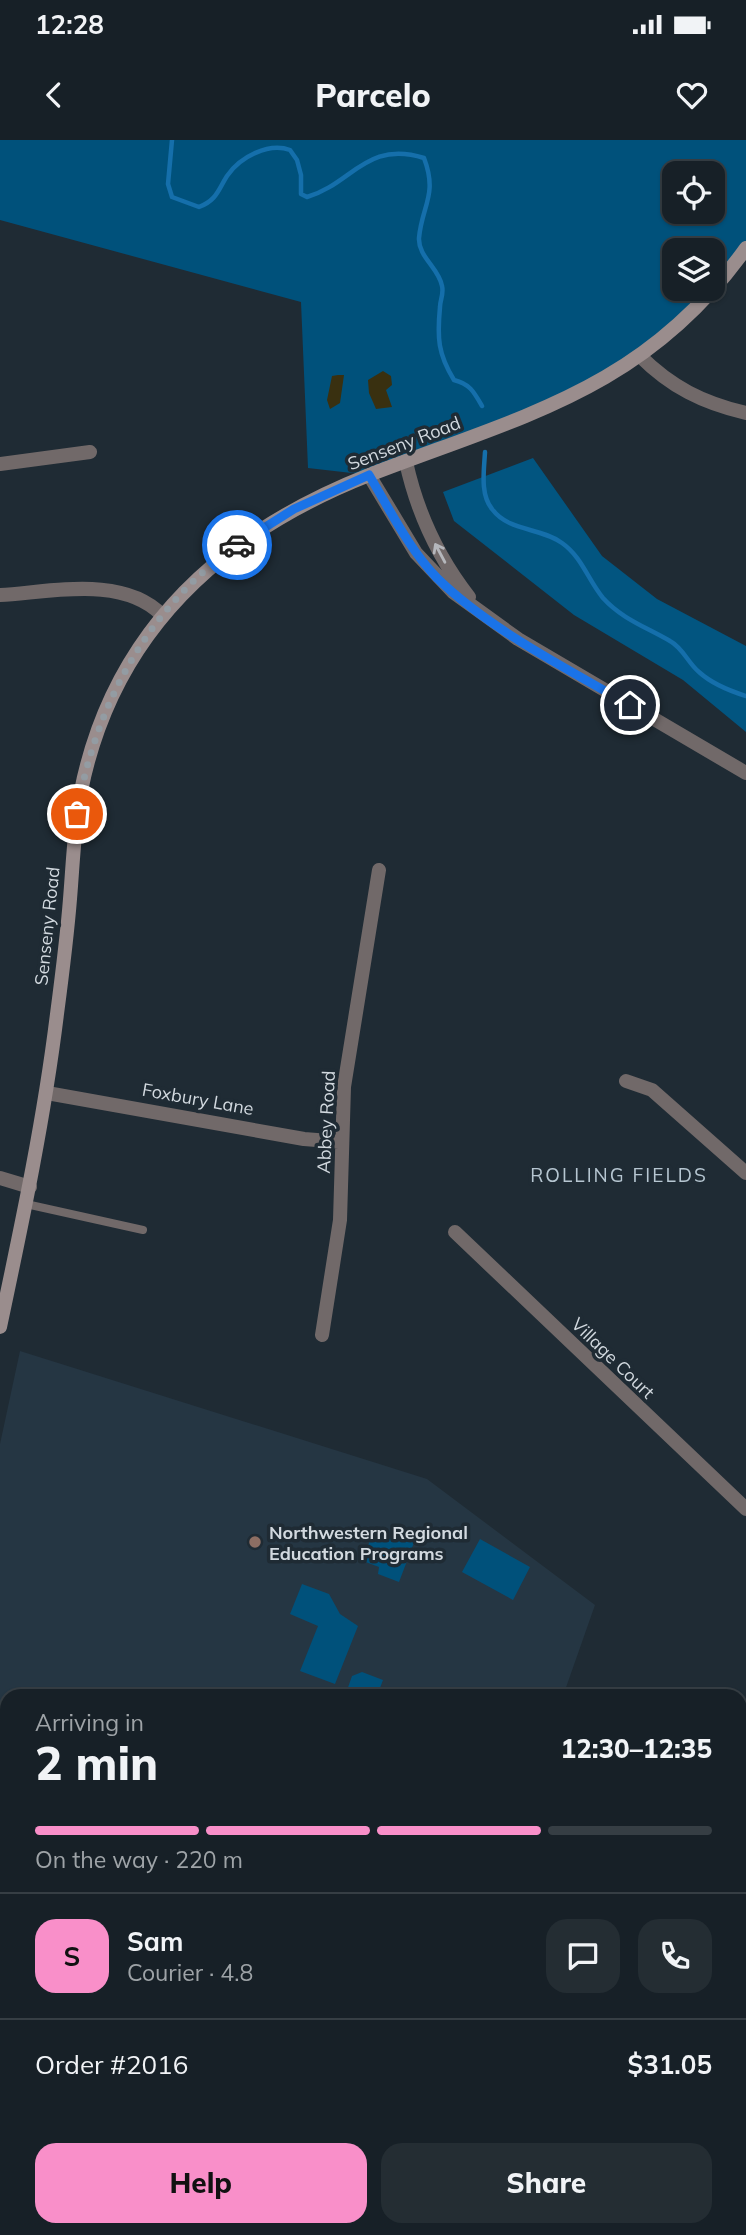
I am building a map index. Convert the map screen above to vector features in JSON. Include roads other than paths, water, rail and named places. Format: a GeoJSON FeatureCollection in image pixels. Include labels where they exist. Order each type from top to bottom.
{"type":"FeatureCollection","features":[{"type":"Feature","properties":{"kind":"main road","name":"Senseny Road"},"geometry":{"type":"LineString","coordinates":[[0,1327],[47,1093],[69,904],[74,832],[84,777],[103,714],[120,680],[162,615],[196,578],[257,531],[294,509],[369,475],[555,405],[640,356],[693,311],[746,248]]}},
{"type":"Feature","properties":{"kind":"street"},"geometry":{"type":"LineString","coordinates":[[640,356],[681,390],[708,403],[746,413]]}},
{"type":"Feature","properties":{"kind":"street"},"geometry":{"type":"LineString","coordinates":[[0,464],[90,452]]}},
{"type":"Feature","properties":{"kind":"street"},"geometry":{"type":"LineString","coordinates":[[406,462],[414,496],[434,544],[478,610]]}},
{"type":"Feature","properties":{"kind":"street"},"geometry":{"type":"LineString","coordinates":[[369,475],[416,553],[453,592],[539,652],[746,773]]}},
{"type":"Feature","properties":{"kind":"street"},"geometry":{"type":"LineString","coordinates":[[0,595],[74,591],[124,592],[139,597],[162,615]]}},
{"type":"Feature","properties":{"kind":"street","name":"Abbey Road"},"geometry":{"type":"LineString","coordinates":[[321,1335],[340,1220],[344,1087],[379,870]]}},
{"type":"Feature","properties":{"kind":"street"},"geometry":{"type":"LineString","coordinates":[[626,1081],[652,1090],[746,1173]]}},
{"type":"Feature","properties":{"kind":"street","name":"Foxbury Lane"},"geometry":{"type":"LineString","coordinates":[[47,1093],[304,1139],[342,1142]]}},
{"type":"Feature","properties":{"kind":"street"},"geometry":{"type":"LineString","coordinates":[[0,1178],[30,1188]]}},
{"type":"Feature","properties":{"kind":"street","name":"Village Court"},"geometry":{"type":"LineString","coordinates":[[455,1232],[746,1509]]}},
{"type":"Feature","properties":{"kind":"lane"},"geometry":{"type":"LineString","coordinates":[[26,1204],[143,1230]]}},
{"type":"Feature","properties":{"kind":"waterway"},"geometry":{"type":"LineString","coordinates":[[172,140],[168,184],[172,197],[199,207],[213,198],[239,163],[256,153],[273,148],[290,150],[297,160],[301,175],[301,194],[307,197],[323,191],[373,159],[404,154],[424,158],[430,181],[419,238],[422,251],[442,286],[439,328],[442,354],[454,380],[471,389],[482,406]]}},
{"type":"Feature","properties":{"kind":"waterway"},"geometry":{"type":"LineString","coordinates":[[485,452],[486,496],[488,503],[499,516],[516,526],[544,534],[562,543],[575,555],[610,605],[675,644],[709,680],[746,696]]}},
{"type":"Feature","properties":{"kind":"place","name":"Northwestern Regional Education Programs"},"geometry":{"type":"Point","coordinates":[255,1542]}},
{"type":"Feature","properties":{"kind":"district","name":"ROLLING FIELDS"},"geometry":{"type":"Point","coordinates":[619,1175]}}]}
